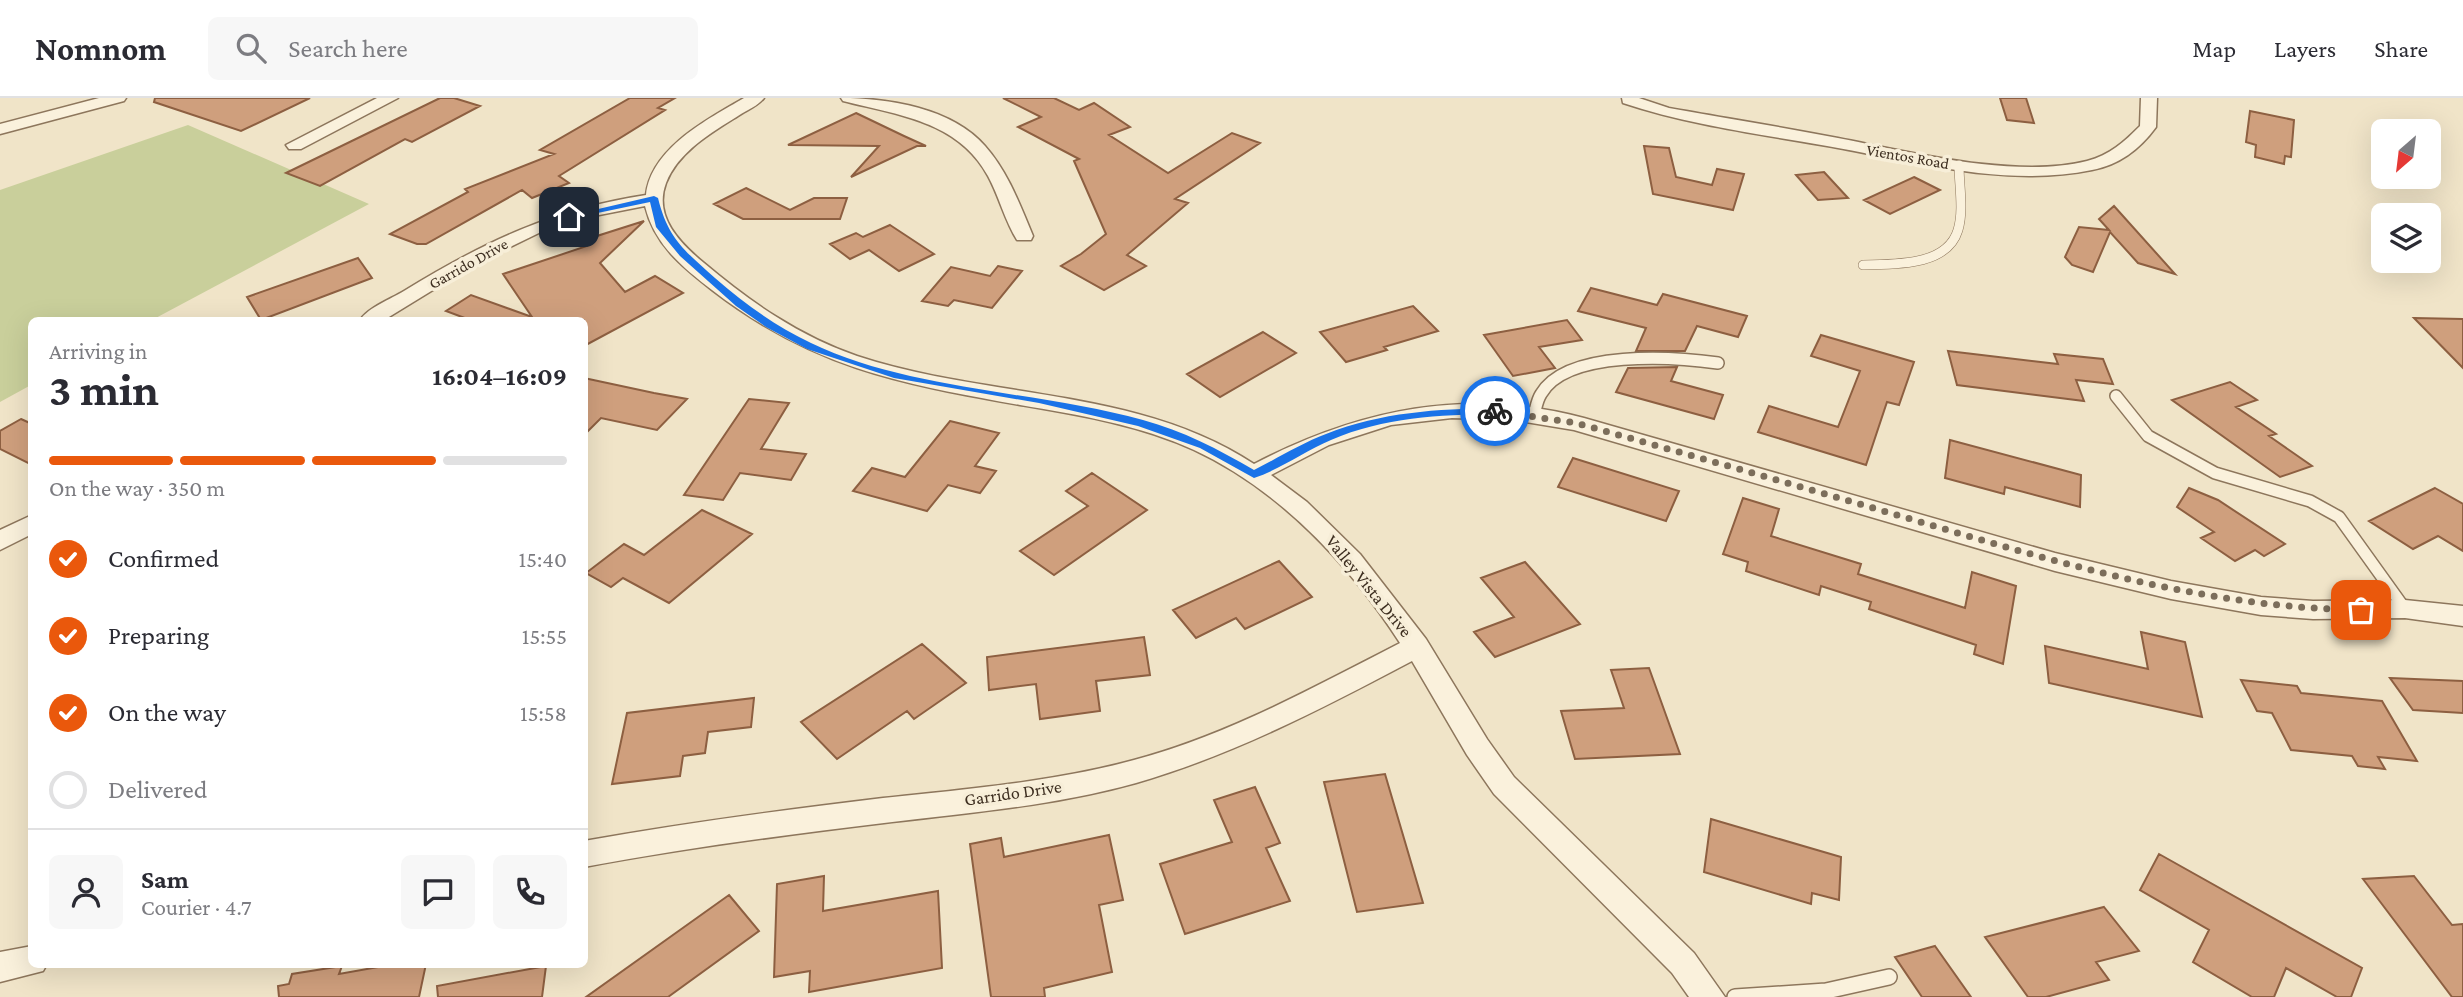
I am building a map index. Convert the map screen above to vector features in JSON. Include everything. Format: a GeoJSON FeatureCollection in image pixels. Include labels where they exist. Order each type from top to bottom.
{"type":"FeatureCollection","features":[{"type":"Feature","properties":{"kind":"street"},"geometry":{"type":"LineString","coordinates":[[0,129],[118,98]]}},
{"type":"Feature","properties":{"kind":"street"},"geometry":{"type":"LineString","coordinates":[[295,145],[390,98]]}},
{"type":"Feature","properties":{"kind":"street"},"geometry":{"type":"LineString","coordinates":[[654,198],[660,177],[677,154],[702,132],[756,98]]}},
{"type":"Feature","properties":{"kind":"street"},"geometry":{"type":"LineString","coordinates":[[849,98],[937,122],[967,138],[994,171],[1024,236]]}},
{"type":"Feature","properties":{"kind":"street","name":"Vientos Road"},"geometry":{"type":"LineString","coordinates":[[1629,100],[1666,112],[1959,165],[2039,171],[2096,165],[2126,152],[2144,136],[2151,113],[2149,98]]}},
{"type":"Feature","properties":{"kind":"street","name":"Garrido Drive"},"geometry":{"type":"LineString","coordinates":[[375,317],[475,257],[521,234],[569,217],[654,198]]}},
{"type":"Feature","properties":{"kind":"street","name":"Valley Vista Drive"},"geometry":{"type":"LineString","coordinates":[[654,198],[660,227],[683,254],[739,304],[769,325],[811,347],[894,375],[1039,400],[1141,423],[1203,446],[1254,474],[1308,515],[1346,552],[1417,646],[1498,778],[1683,963],[1709,997]]}},
{"type":"Feature","properties":{"kind":"street"},"geometry":{"type":"LineString","coordinates":[[1254,474],[1329,437],[1377,421],[1460,410],[1534,415],[1576,423],[1730,466],[2055,562],[2171,590],[2300,609],[2405,609],[2463,616]]}},
{"type":"Feature","properties":{"kind":"street","name":"Garrido Drive"},"geometry":{"type":"LineString","coordinates":[[588,853],[758,826],[1096,781],[1162,764],[1303,707],[1417,646]]}},
{"type":"Feature","properties":{"kind":"street"},"geometry":{"type":"LineString","coordinates":[[0,967],[28,962]]}},
{"type":"Feature","properties":{"kind":"lane"},"geometry":{"type":"LineString","coordinates":[[1863,265],[1901,263],[1933,256],[1951,244],[1958,229],[1959,165]]}},
{"type":"Feature","properties":{"kind":"lane"},"geometry":{"type":"LineString","coordinates":[[1534,415],[1541,394],[1548,387],[1591,363],[1643,357],[1717,363]]}},
{"type":"Feature","properties":{"kind":"lane"},"geometry":{"type":"LineString","coordinates":[[2116,396],[2148,436],[2215,472],[2310,501],[2339,517],[2405,609]]}},
{"type":"Feature","properties":{"kind":"lane"},"geometry":{"type":"LineString","coordinates":[[1735,997],[1826,991],[1889,977]]}},
{"type":"Feature","properties":{"kind":"green space"},"geometry":{"type":"Polygon","coordinates":[[[188,125],[369,204],[158,317],[28,317],[28,387],[0,402],[0,190],[188,125]]]}},
{"type":"Feature","properties":{"kind":"building"},"geometry":{"type":"Polygon","coordinates":[[[155,98],[310,98],[241,131],[154,102],[155,98]]]}},
{"type":"Feature","properties":{"kind":"building"},"geometry":{"type":"Polygon","coordinates":[[[440,98],[454,98],[480,106],[412,142],[405,139],[320,186],[286,173],[440,98]]]}},
{"type":"Feature","properties":{"kind":"building"},"geometry":{"type":"Polygon","coordinates":[[[630,98],[675,98],[658,108],[665,110],[559,176],[569,183],[532,198],[522,190],[426,244],[417,244],[390,234],[468,192],[465,189],[554,154],[540,150],[630,98]]]}},
{"type":"Feature","properties":{"kind":"building"},"geometry":{"type":"Polygon","coordinates":[[[1003,98],[1054,98],[1079,110],[1094,103],[1130,127],[1109,135],[1168,173],[1232,133],[1260,143],[1175,199],[1188,203],[1127,255],[1146,266],[1104,290],[1061,266],[1106,234],[1074,161],[1079,159],[1018,127],[1041,117],[1003,98]]]}},
{"type":"Feature","properties":{"kind":"building"},"geometry":{"type":"Polygon","coordinates":[[[2000,98],[2026,98],[2034,123],[2007,120],[2000,98]]]}},
{"type":"Feature","properties":{"kind":"building"},"geometry":{"type":"Polygon","coordinates":[[[2250,111],[2294,120],[2291,157],[2285,156],[2284,164],[2255,157],[2256,145],[2246,142],[2250,111]]]}},
{"type":"Feature","properties":{"kind":"building"},"geometry":{"type":"Polygon","coordinates":[[[856,113],[926,146],[917,146],[851,177],[879,146],[788,145],[856,113]]]}},
{"type":"Feature","properties":{"kind":"building"},"geometry":{"type":"Polygon","coordinates":[[[1644,146],[1669,148],[1676,177],[1712,185],[1717,169],[1744,174],[1733,210],[1653,194],[1644,146]]]}},
{"type":"Feature","properties":{"kind":"building"},"geometry":{"type":"Polygon","coordinates":[[[1824,172],[1848,198],[1818,200],[1796,175],[1824,172]]]}},
{"type":"Feature","properties":{"kind":"building"},"geometry":{"type":"Polygon","coordinates":[[[1914,177],[1940,190],[1890,214],[1864,200],[1914,177]]]}},
{"type":"Feature","properties":{"kind":"building"},"geometry":{"type":"Polygon","coordinates":[[[746,188],[790,210],[814,198],[847,198],[840,219],[743,219],[714,204],[746,188]]]}},
{"type":"Feature","properties":{"kind":"building"},"geometry":{"type":"Polygon","coordinates":[[[2114,206],[2175,274],[2138,263],[2110,232],[2093,272],[2072,265],[2065,257],[2079,227],[2109,230],[2099,219],[2114,206]]]}},
{"type":"Feature","properties":{"kind":"building"},"geometry":{"type":"Polygon","coordinates":[[[644,221],[600,263],[625,292],[655,276],[683,293],[588,344],[588,317],[532,317],[503,274],[587,246],[597,236],[644,221]]]}},
{"type":"Feature","properties":{"kind":"building"},"geometry":{"type":"Polygon","coordinates":[[[890,225],[934,254],[899,271],[869,250],[850,259],[830,244],[856,233],[863,237],[890,225]]]}},
{"type":"Feature","properties":{"kind":"building"},"geometry":{"type":"Polygon","coordinates":[[[358,258],[372,278],[269,317],[259,317],[247,297],[358,258]]]}},
{"type":"Feature","properties":{"kind":"building"},"geometry":{"type":"Polygon","coordinates":[[[998,266],[1022,271],[992,308],[954,300],[948,306],[922,301],[951,267],[990,276],[998,266]]]}},
{"type":"Feature","properties":{"kind":"building"},"geometry":{"type":"Polygon","coordinates":[[[1591,288],[1657,305],[1663,294],[1747,316],[1738,337],[1697,326],[1685,351],[1636,351],[1646,328],[1578,311],[1591,288]]]}},
{"type":"Feature","properties":{"kind":"building"},"geometry":{"type":"Polygon","coordinates":[[[471,295],[532,317],[462,317],[446,311],[471,295]]]}},
{"type":"Feature","properties":{"kind":"building"},"geometry":{"type":"Polygon","coordinates":[[[1413,306],[1438,331],[1346,362],[1320,332],[1413,306]]]}},
{"type":"Feature","properties":{"kind":"building"},"geometry":{"type":"Polygon","coordinates":[[[2414,318],[2463,319],[2463,368],[2414,318]]]}},
{"type":"Feature","properties":{"kind":"building"},"geometry":{"type":"Polygon","coordinates":[[[1567,320],[1582,340],[1539,347],[1555,368],[1513,376],[1484,335],[1567,320]]]}},
{"type":"Feature","properties":{"kind":"building"},"geometry":{"type":"Polygon","coordinates":[[[1263,332],[1296,353],[1220,397],[1187,374],[1263,332]]]}},
{"type":"Feature","properties":{"kind":"building"},"geometry":{"type":"Polygon","coordinates":[[[1821,335],[1914,362],[1899,405],[1887,402],[1866,465],[1758,432],[1769,406],[1838,427],[1860,371],[1811,356],[1821,335]]]}},
{"type":"Feature","properties":{"kind":"building"},"geometry":{"type":"Polygon","coordinates":[[[1948,351],[2058,364],[2054,354],[2103,359],[2113,384],[2076,380],[2084,401],[1957,385],[1948,351]]]}},
{"type":"Feature","properties":{"kind":"building"},"geometry":{"type":"Polygon","coordinates":[[[1677,367],[1671,381],[1723,395],[1714,419],[1616,392],[1628,368],[1677,367]]]}},
{"type":"Feature","properties":{"kind":"building"},"geometry":{"type":"Polygon","coordinates":[[[588,379],[687,399],[657,430],[601,418],[588,431],[588,379]]]}},
{"type":"Feature","properties":{"kind":"building"},"geometry":{"type":"Polygon","coordinates":[[[2230,382],[2257,400],[2236,407],[2276,434],[2269,436],[2312,466],[2280,477],[2172,400],[2230,382]]]}},
{"type":"Feature","properties":{"kind":"building"},"geometry":{"type":"Polygon","coordinates":[[[749,399],[789,403],[761,449],[806,454],[791,480],[740,473],[723,500],[684,495],[749,399]]]}},
{"type":"Feature","properties":{"kind":"building"},"geometry":{"type":"Polygon","coordinates":[[[21,419],[28,422],[28,463],[0,449],[0,431],[21,419]]]}},
{"type":"Feature","properties":{"kind":"building"},"geometry":{"type":"Polygon","coordinates":[[[950,421],[999,433],[975,466],[996,471],[980,493],[948,485],[927,511],[853,491],[872,468],[905,477],[950,421]]]}},
{"type":"Feature","properties":{"kind":"building"},"geometry":{"type":"Polygon","coordinates":[[[1950,440],[2081,475],[2080,507],[2005,487],[2004,494],[1945,478],[1950,440]]]}},
{"type":"Feature","properties":{"kind":"building"},"geometry":{"type":"Polygon","coordinates":[[[1573,458],[1679,491],[1666,521],[1558,487],[1573,458]]]}},
{"type":"Feature","properties":{"kind":"building"},"geometry":{"type":"Polygon","coordinates":[[[1092,473],[1147,510],[1054,575],[1020,551],[1088,506],[1066,491],[1092,473]]]}},
{"type":"Feature","properties":{"kind":"building"},"geometry":{"type":"Polygon","coordinates":[[[2189,488],[2218,500],[2285,544],[2264,556],[2255,550],[2235,561],[2201,538],[2214,532],[2177,507],[2189,488]]]}},
{"type":"Feature","properties":{"kind":"building"},"geometry":{"type":"Polygon","coordinates":[[[2435,488],[2463,504],[2463,551],[2438,536],[2413,549],[2369,521],[2435,488]]]}},
{"type":"Feature","properties":{"kind":"building"},"geometry":{"type":"Polygon","coordinates":[[[1743,498],[1779,509],[1771,536],[1861,564],[1858,574],[1965,608],[1972,572],[2016,586],[2003,664],[1974,654],[1976,645],[1869,609],[1871,602],[1821,586],[1819,595],[1746,571],[1748,562],[1723,554],[1743,498]]]}},
{"type":"Feature","properties":{"kind":"building"},"geometry":{"type":"Polygon","coordinates":[[[702,510],[752,534],[669,603],[623,578],[611,587],[588,574],[624,544],[644,555],[702,510]]]}},
{"type":"Feature","properties":{"kind":"building"},"geometry":{"type":"Polygon","coordinates":[[[1279,561],[1312,597],[1245,629],[1236,618],[1196,638],[1173,610],[1279,561]]]}},
{"type":"Feature","properties":{"kind":"building"},"geometry":{"type":"Polygon","coordinates":[[[1525,562],[1580,624],[1495,657],[1474,632],[1514,617],[1481,578],[1525,562]]]}},
{"type":"Feature","properties":{"kind":"building"},"geometry":{"type":"Polygon","coordinates":[[[2141,632],[2185,642],[2202,717],[2049,683],[2045,646],[2148,669],[2141,632]]]}},
{"type":"Feature","properties":{"kind":"building"},"geometry":{"type":"Polygon","coordinates":[[[1144,637],[1150,675],[1096,681],[1100,711],[1040,719],[1036,684],[989,690],[987,657],[1144,637]]]}},
{"type":"Feature","properties":{"kind":"building"},"geometry":{"type":"Polygon","coordinates":[[[922,644],[966,683],[914,719],[907,711],[837,759],[801,722],[922,644]]]}},
{"type":"Feature","properties":{"kind":"building"},"geometry":{"type":"Polygon","coordinates":[[[1649,668],[1680,754],[1575,759],[1561,711],[1624,708],[1611,670],[1649,668]]]}},
{"type":"Feature","properties":{"kind":"building"},"geometry":{"type":"Polygon","coordinates":[[[2390,678],[2463,681],[2463,713],[2413,710],[2390,678]]]}},
{"type":"Feature","properties":{"kind":"building"},"geometry":{"type":"Polygon","coordinates":[[[2241,680],[2297,686],[2301,693],[2382,701],[2417,761],[2378,757],[2385,769],[2358,766],[2352,756],[2291,750],[2272,713],[2257,711],[2241,680]]]}},
{"type":"Feature","properties":{"kind":"building"},"geometry":{"type":"Polygon","coordinates":[[[754,698],[751,727],[708,732],[705,753],[683,756],[680,776],[612,784],[627,713],[754,698]]]}},
{"type":"Feature","properties":{"kind":"building"},"geometry":{"type":"Polygon","coordinates":[[[1385,774],[1423,903],[1357,912],[1324,782],[1385,774]]]}},
{"type":"Feature","properties":{"kind":"building"},"geometry":{"type":"Polygon","coordinates":[[[1255,787],[1280,843],[1266,848],[1290,901],[1185,934],[1160,864],[1232,842],[1214,800],[1255,787]]]}},
{"type":"Feature","properties":{"kind":"building"},"geometry":{"type":"Polygon","coordinates":[[[1711,819],[1841,857],[1839,900],[1812,893],[1811,904],[1704,872],[1711,819]]]}},
{"type":"Feature","properties":{"kind":"building"},"geometry":{"type":"Polygon","coordinates":[[[1109,835],[1123,900],[1099,905],[1112,972],[1044,988],[1045,997],[991,997],[970,844],[1001,838],[1004,857],[1109,835]]]}},
{"type":"Feature","properties":{"kind":"building"},"geometry":{"type":"Polygon","coordinates":[[[2159,854],[2362,968],[2351,997],[2337,997],[2286,968],[2274,997],[2252,997],[2193,962],[2209,930],[2140,890],[2159,854]]]}},
{"type":"Feature","properties":{"kind":"building"},"geometry":{"type":"Polygon","coordinates":[[[824,876],[823,911],[938,891],[942,968],[809,992],[810,971],[774,977],[777,884],[824,876]]]}},
{"type":"Feature","properties":{"kind":"building"},"geometry":{"type":"Polygon","coordinates":[[[2414,876],[2452,925],[2463,924],[2463,997],[2452,997],[2363,879],[2414,876]]]}},
{"type":"Feature","properties":{"kind":"building"},"geometry":{"type":"Polygon","coordinates":[[[729,895],[759,931],[668,997],[586,997],[729,895]]]}},
{"type":"Feature","properties":{"kind":"building"},"geometry":{"type":"Polygon","coordinates":[[[2104,907],[2139,951],[2096,962],[2109,980],[2046,997],[2028,997],[1985,937],[2104,907]]]}},
{"type":"Feature","properties":{"kind":"building"},"geometry":{"type":"Polygon","coordinates":[[[1935,946],[1971,997],[1922,997],[1895,957],[1935,946]]]}},
{"type":"Feature","properties":{"kind":"building"},"geometry":{"type":"Polygon","coordinates":[[[341,968],[339,974],[373,968],[425,968],[419,997],[279,997],[278,986],[289,984],[292,974],[341,968]]]}},
{"type":"Feature","properties":{"kind":"building"},"geometry":{"type":"Polygon","coordinates":[[[546,968],[542,997],[438,997],[437,986],[546,968]]]}},
{"type":"Feature","properties":{"kind":"way so far"},"geometry":{"type":"LineString","coordinates":[[1495,411],[1576,423],[2055,562],[2171,590],[2262,606],[2361,610]]}},
{"type":"Feature","properties":{"kind":"route"},"geometry":{"type":"LineString","coordinates":[[569,217],[654,198],[654,209],[660,227],[683,254],[739,304],[769,325],[811,347],[894,375],[940,386],[1039,400],[1141,423],[1203,446],[1254,474],[1329,437],[1377,421],[1432,412],[1495,411]]}}]}
